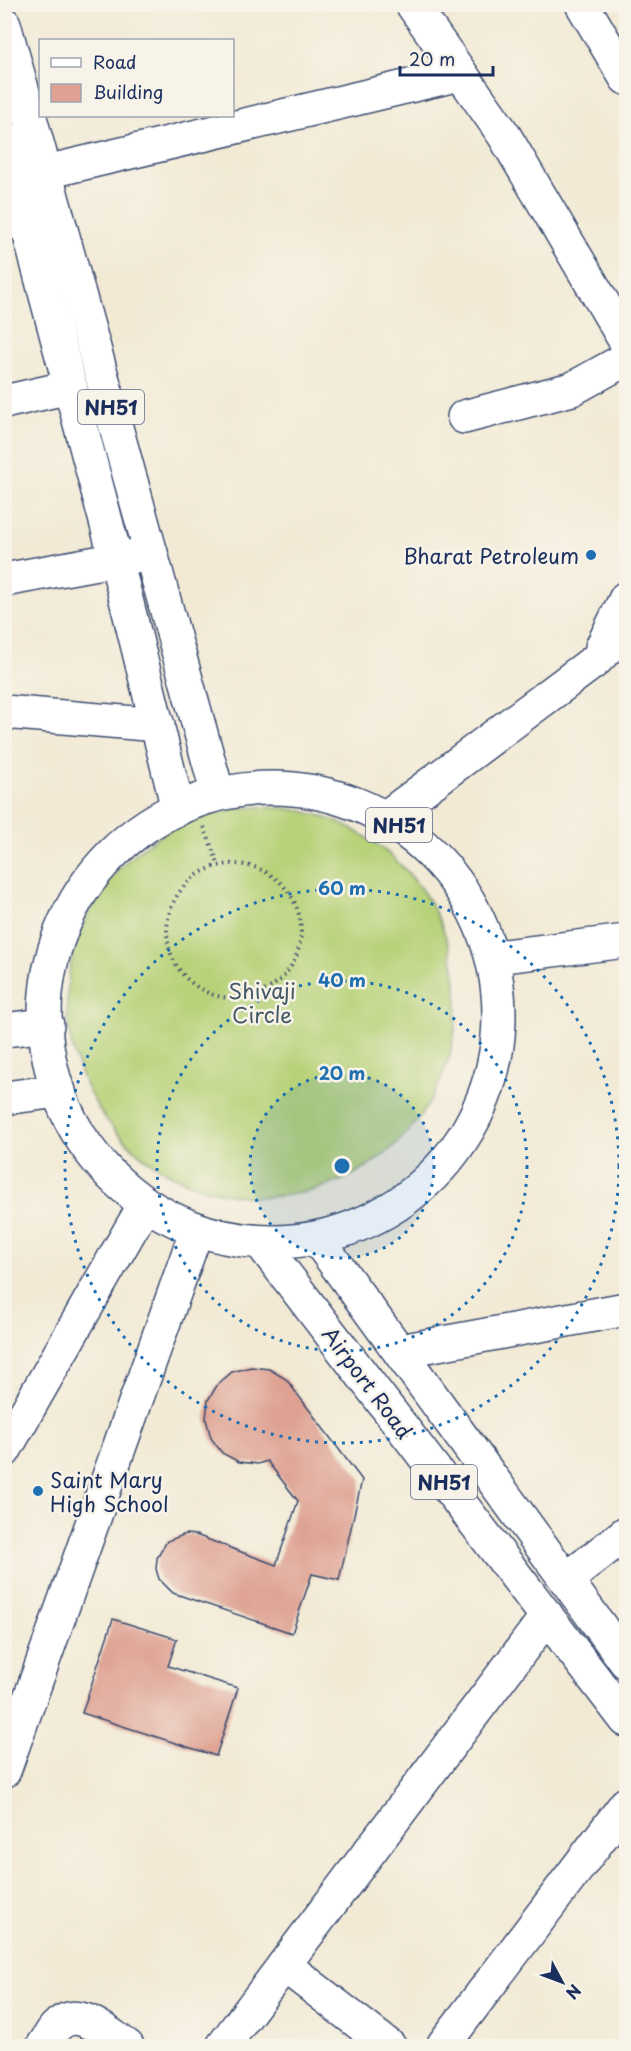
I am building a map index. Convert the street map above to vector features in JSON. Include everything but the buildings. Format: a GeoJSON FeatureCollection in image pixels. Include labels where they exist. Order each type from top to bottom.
{"type":"FeatureCollection","features":[{"type":"Feature","properties":{"kind":"main road"},"geometry":{"type":"LineString","coordinates":[[412,4],[504,135],[627,342]]}},
{"type":"Feature","properties":{"kind":"main road"},"geometry":{"type":"LineString","coordinates":[[582,4],[627,78]]}},
{"type":"Feature","properties":{"kind":"main road","name":"NH51"},"geometry":{"type":"LineString","coordinates":[[4,24],[151,553],[196,801]]}},
{"type":"Feature","properties":{"kind":"main road"},"geometry":{"type":"LineString","coordinates":[[46,172],[460,74]]}},
{"type":"Feature","properties":{"kind":"main road","name":"NH51"},"geometry":{"type":"LineString","coordinates":[[4,138],[15,221],[70,387],[158,725],[196,801]]}},
{"type":"Feature","properties":{"kind":"main road"},"geometry":{"type":"LineString","coordinates":[[464,417],[572,389],[627,359]]}},
{"type":"Feature","properties":{"kind":"main road"},"geometry":{"type":"LineString","coordinates":[[4,402],[70,387]]}},
{"type":"Feature","properties":{"kind":"main road"},"geometry":{"type":"LineString","coordinates":[[4,580],[151,553]]}},
{"type":"Feature","properties":{"kind":"main road"},"geometry":{"type":"LineString","coordinates":[[389,815],[614,645],[627,598]]}},
{"type":"Feature","properties":{"kind":"main road"},"geometry":{"type":"LineString","coordinates":[[4,712],[158,725]]}},
{"type":"Feature","properties":{"kind":"main road","name":"NH51"},"geometry":{"type":"LineString","coordinates":[[305,786],[389,815],[456,876],[495,957],[499,1050],[467,1136],[403,1203],[318,1240],[262,1244],[196,1232],[144,1206],[81,1144],[47,1062],[46,974],[78,893],[137,829],[196,801],[305,786]]}},
{"type":"Feature","properties":{"kind":"main road"},"geometry":{"type":"LineString","coordinates":[[495,957],[627,941]]}},
{"type":"Feature","properties":{"kind":"main road"},"geometry":{"type":"LineString","coordinates":[[4,1030],[47,1025]]}},
{"type":"Feature","properties":{"kind":"main road"},"geometry":{"type":"LineString","coordinates":[[4,1098],[59,1091]]}},
{"type":"Feature","properties":{"kind":"main road"},"geometry":{"type":"LineString","coordinates":[[4,1451],[144,1206]]}},
{"type":"Feature","properties":{"kind":"main road"},"geometry":{"type":"LineString","coordinates":[[4,1771],[196,1232]]}},
{"type":"Feature","properties":{"kind":"main road","name":"Airport Road"},"geometry":{"type":"LineString","coordinates":[[318,1240],[627,1662]]}},
{"type":"Feature","properties":{"kind":"main road","name":"Airport Road"},"geometry":{"type":"LineString","coordinates":[[262,1244],[627,1720]]}},
{"type":"Feature","properties":{"kind":"main road"},"geometry":{"type":"LineString","coordinates":[[400,1351],[627,1309]]}},
{"type":"Feature","properties":{"kind":"main road"},"geometry":{"type":"LineString","coordinates":[[566,1580],[627,1533]]}},
{"type":"Feature","properties":{"kind":"main road"},"geometry":{"type":"LineString","coordinates":[[514,1573],[544,1549]]}},
{"type":"Feature","properties":{"kind":"main road"},"geometry":{"type":"LineString","coordinates":[[223,2046],[547,1616]]}},
{"type":"Feature","properties":{"kind":"main road"},"geometry":{"type":"LineString","coordinates":[[444,2044],[627,1804]]}},
{"type":"Feature","properties":{"kind":"main road"},"geometry":{"type":"LineString","coordinates":[[284,1965],[389,2046]]}},
{"type":"Feature","properties":{"kind":"main road"},"geometry":{"type":"LineString","coordinates":[[43,2046],[57,2026],[65,2020],[77,2018],[89,2021],[127,2046]]}},
{"type":"Feature","properties":{"kind":"path"},"geometry":{"type":"LineString","coordinates":[[196,801],[219,866]]}},
{"type":"Feature","properties":{"kind":"path"},"geometry":{"type":"LineString","coordinates":[[245,865],[270,874],[289,891],[300,915],[301,942],[291,966],[274,986],[250,997],[223,998],[199,989],[179,971],[168,947],[168,921],[177,896],[195,877],[219,866],[245,865]]}},
{"type":"Feature","properties":{"kind":"green space","name":"Shivaji Circle"},"geometry":{"type":"Polygon","coordinates":[[[243,807],[281,807],[337,821],[371,839],[413,878],[425,893],[443,927],[454,964],[457,1002],[454,1040],[443,1077],[425,1111],[386,1153],[371,1165],[337,1183],[319,1189],[281,1197],[243,1197],[187,1183],[153,1165],[111,1126],[99,1111],[81,1077],[75,1059],[67,1021],[67,983],[81,927],[99,893],[138,851],[153,839],[187,821],[205,815],[243,807]]]}},
{"type":"Feature","properties":{"kind":"place","name":"Bharat Petroleum"},"geometry":{"type":"Point","coordinates":[591,555]}},
{"type":"Feature","properties":{"kind":"place","name":"Saint Mary High School"},"geometry":{"type":"Point","coordinates":[38,1491]}}]}
